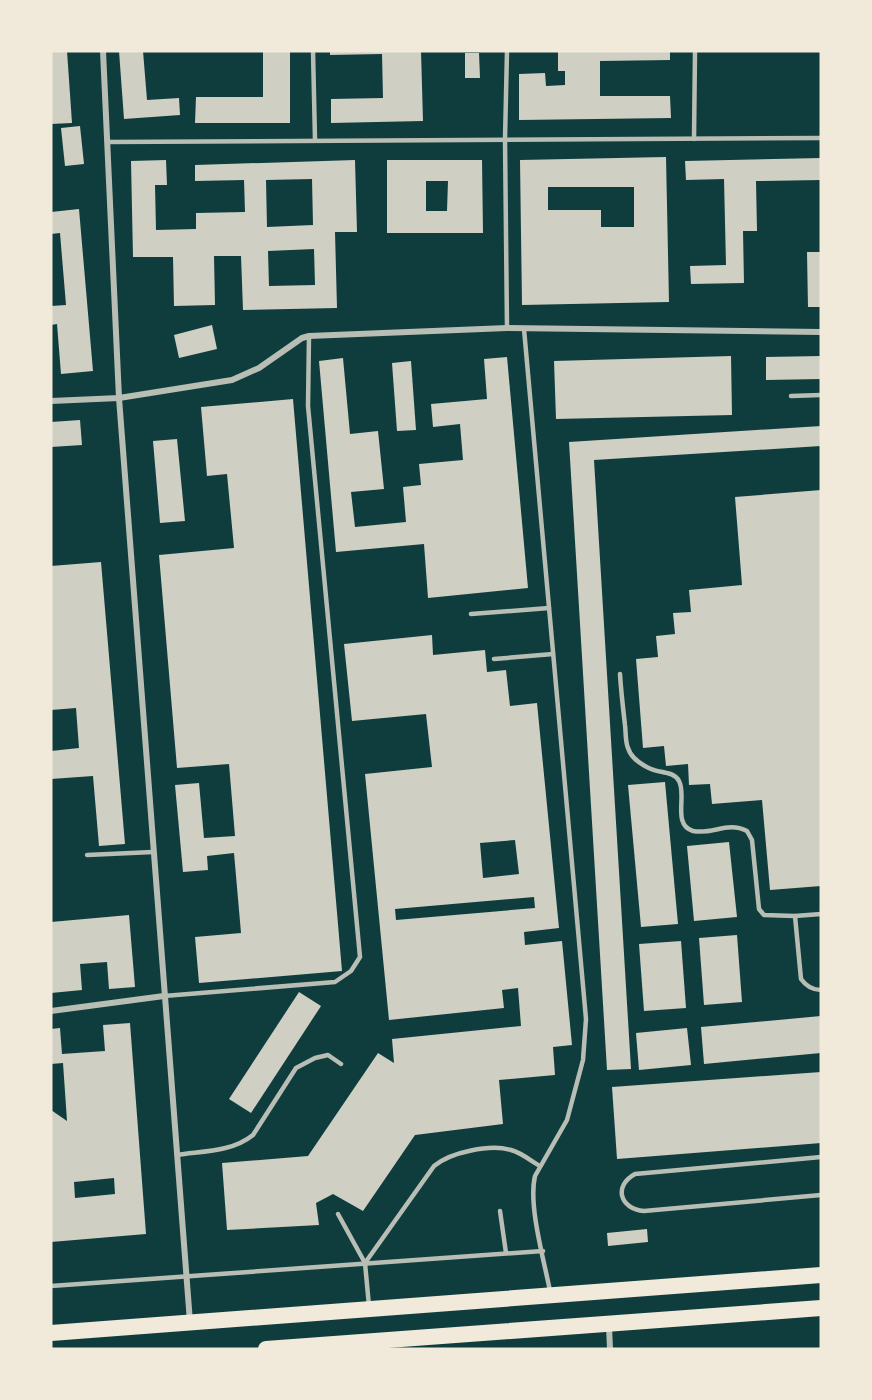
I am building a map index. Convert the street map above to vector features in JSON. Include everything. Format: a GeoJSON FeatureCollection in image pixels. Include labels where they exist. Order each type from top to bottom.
{"type":"FeatureCollection","features":[{"type":"Feature","properties":{"kind":"highway"},"geometry":{"type":"LineString","coordinates":[[51,1333],[821,1275]]}},
{"type":"Feature","properties":{"kind":"highway"},"geometry":{"type":"LineString","coordinates":[[266,1349],[821,1308]]}},
{"type":"Feature","properties":{"kind":"street"},"geometry":{"type":"LineString","coordinates":[[103,51],[119,398],[190,1322]]}},
{"type":"Feature","properties":{"kind":"street"},"geometry":{"type":"LineString","coordinates":[[51,401],[119,398],[232,380],[260,368],[309,336],[507,328],[821,332]]}},
{"type":"Feature","properties":{"kind":"street"},"geometry":{"type":"LineString","coordinates":[[51,1011],[164,996]]}},
{"type":"Feature","properties":{"kind":"street"},"geometry":{"type":"LineString","coordinates":[[609,1323],[610,1349]]}},
{"type":"Feature","properties":{"kind":"lane"},"geometry":{"type":"LineString","coordinates":[[313,51],[315,141]]}},
{"type":"Feature","properties":{"kind":"lane"},"geometry":{"type":"LineString","coordinates":[[507,51],[507,328]]}},
{"type":"Feature","properties":{"kind":"lane"},"geometry":{"type":"LineString","coordinates":[[694,138],[695,51]]}},
{"type":"Feature","properties":{"kind":"lane"},"geometry":{"type":"LineString","coordinates":[[107,142],[821,138]]}},
{"type":"Feature","properties":{"kind":"lane"},"geometry":{"type":"LineString","coordinates":[[524,329],[586,1019],[583,1060],[567,1120],[540,1166],[532,1185],[551,1296]]}},
{"type":"Feature","properties":{"kind":"lane"},"geometry":{"type":"LineString","coordinates":[[164,996],[335,982],[351,971],[360,957],[308,406],[309,336]]}},
{"type":"Feature","properties":{"kind":"lane"},"geometry":{"type":"LineString","coordinates":[[791,396],[821,395]]}},
{"type":"Feature","properties":{"kind":"lane"},"geometry":{"type":"LineString","coordinates":[[471,614],[549,608]]}},
{"type":"Feature","properties":{"kind":"lane"},"geometry":{"type":"LineString","coordinates":[[494,659],[553,654]]}},
{"type":"Feature","properties":{"kind":"lane"},"geometry":{"type":"LineString","coordinates":[[620,674],[628,749],[634,757],[654,770],[671,774],[677,778],[681,784],[682,818],[686,827],[693,831],[705,831],[737,826],[747,831],[752,840],[759,909],[764,915],[821,914]]}},
{"type":"Feature","properties":{"kind":"lane"},"geometry":{"type":"LineString","coordinates":[[87,855],[153,852]]}},
{"type":"Feature","properties":{"kind":"lane"},"geometry":{"type":"LineString","coordinates":[[795,916],[801,979],[815,990],[821,990]]}},
{"type":"Feature","properties":{"kind":"lane"},"geometry":{"type":"LineString","coordinates":[[177,1155],[232,1147],[243,1143],[252,1135],[296,1068],[315,1058],[328,1055],[341,1064]]}},
{"type":"Feature","properties":{"kind":"lane"},"geometry":{"type":"LineString","coordinates":[[365,1263],[434,1166],[442,1160],[454,1154],[497,1148],[510,1150],[540,1166]]}},
{"type":"Feature","properties":{"kind":"lane"},"geometry":{"type":"LineString","coordinates":[[821,1157],[635,1174],[628,1177],[621,1193],[628,1207],[644,1211],[821,1195]]}},
{"type":"Feature","properties":{"kind":"lane"},"geometry":{"type":"LineString","coordinates":[[500,1211],[506,1253]]}},
{"type":"Feature","properties":{"kind":"lane"},"geometry":{"type":"LineString","coordinates":[[338,1214],[365,1263],[369,1310]]}},
{"type":"Feature","properties":{"kind":"lane"},"geometry":{"type":"LineString","coordinates":[[51,1286],[543,1251]]}},
{"type":"Feature","properties":{"kind":"building"},"geometry":{"type":"Polygon","coordinates":[[[51,51],[67,51],[72,123],[51,124],[51,51]]]}},
{"type":"Feature","properties":{"kind":"building"},"geometry":{"type":"Polygon","coordinates":[[[119,51],[143,51],[147,100],[179,98],[180,115],[124,119],[119,51]]]}},
{"type":"Feature","properties":{"kind":"building"},"geometry":{"type":"Polygon","coordinates":[[[263,51],[290,51],[290,123],[195,123],[196,97],[263,97],[263,51]]]}},
{"type":"Feature","properties":{"kind":"building"},"geometry":{"type":"Polygon","coordinates":[[[330,51],[421,51],[423,121],[331,123],[331,99],[383,98],[382,54],[330,55],[330,51]]]}},
{"type":"Feature","properties":{"kind":"building"},"geometry":{"type":"Polygon","coordinates":[[[558,51],[670,51],[670,60],[600,61],[600,96],[670,96],[671,118],[519,120],[519,74],[545,73],[546,86],[565,85],[565,71],[558,71],[558,51]]]}},
{"type":"Feature","properties":{"kind":"building"},"geometry":{"type":"Polygon","coordinates":[[[465,53],[479,53],[480,78],[465,78],[465,53]]]}},
{"type":"Feature","properties":{"kind":"building"},"geometry":{"type":"Polygon","coordinates":[[[80,126],[84,164],[65,166],[61,128],[80,126]]]}},
{"type":"Feature","properties":{"kind":"building"},"geometry":{"type":"Polygon","coordinates":[[[666,157],[669,302],[522,305],[520,160],[666,157]],[[548,187],[548,210],[601,210],[601,227],[634,227],[634,187],[548,187]]]}},
{"type":"Feature","properties":{"kind":"building"},"geometry":{"type":"Polygon","coordinates":[[[821,158],[821,180],[756,181],[757,231],[743,231],[744,283],[691,284],[690,266],[726,265],[724,179],[686,180],[685,161],[821,158]]]}},
{"type":"Feature","properties":{"kind":"building"},"geometry":{"type":"Polygon","coordinates":[[[166,160],[167,185],[155,185],[156,230],[196,229],[196,213],[245,212],[244,180],[195,181],[195,165],[355,160],[357,232],[335,232],[337,308],[243,310],[241,256],[214,256],[215,305],[174,306],[173,257],[133,257],[131,161],[166,160]],[[312,179],[266,180],[267,227],[313,225],[312,179]],[[314,249],[268,251],[269,286],[315,285],[314,249]]]}},
{"type":"Feature","properties":{"kind":"building"},"geometry":{"type":"Polygon","coordinates":[[[387,160],[482,160],[483,233],[387,233],[387,160]],[[426,181],[426,211],[447,211],[448,181],[426,181]]]}},
{"type":"Feature","properties":{"kind":"building"},"geometry":{"type":"Polygon","coordinates":[[[79,209],[93,371],[61,374],[57,324],[51,325],[51,306],[66,305],[60,233],[51,234],[51,212],[79,209]]]}},
{"type":"Feature","properties":{"kind":"building"},"geometry":{"type":"Polygon","coordinates":[[[807,252],[821,252],[821,307],[808,307],[807,252]]]}},
{"type":"Feature","properties":{"kind":"building"},"geometry":{"type":"Polygon","coordinates":[[[212,325],[217,349],[179,358],[174,335],[212,325]]]}},
{"type":"Feature","properties":{"kind":"building"},"geometry":{"type":"Polygon","coordinates":[[[731,356],[732,415],[556,419],[554,361],[731,356]]]}},
{"type":"Feature","properties":{"kind":"building"},"geometry":{"type":"Polygon","coordinates":[[[821,356],[821,379],[766,380],[766,357],[821,356]]]}},
{"type":"Feature","properties":{"kind":"building"},"geometry":{"type":"Polygon","coordinates":[[[507,357],[528,588],[428,598],[424,544],[336,552],[319,361],[343,358],[350,434],[378,431],[384,489],[351,492],[355,527],[406,522],[403,487],[421,485],[419,464],[463,460],[460,424],[433,427],[431,404],[487,399],[484,359],[507,357]]]}},
{"type":"Feature","properties":{"kind":"building"},"geometry":{"type":"Polygon","coordinates":[[[411,361],[416,430],[397,431],[392,363],[411,361]]]}},
{"type":"Feature","properties":{"kind":"building"},"geometry":{"type":"Polygon","coordinates":[[[293,399],[342,971],[199,983],[195,937],[241,933],[234,853],[207,856],[208,870],[183,872],[175,785],[199,783],[204,838],[235,836],[229,764],[177,768],[159,555],[234,548],[227,474],[207,476],[201,407],[293,399]]]}},
{"type":"Feature","properties":{"kind":"building"},"geometry":{"type":"Polygon","coordinates":[[[80,420],[82,445],[51,447],[51,422],[80,420]]]}},
{"type":"Feature","properties":{"kind":"building"},"geometry":{"type":"Polygon","coordinates":[[[821,426],[821,446],[594,460],[631,1069],[607,1070],[569,442],[821,426]]]}},
{"type":"Feature","properties":{"kind":"building"},"geometry":{"type":"Polygon","coordinates":[[[177,439],[185,521],[160,523],[153,441],[177,439]]]}},
{"type":"Feature","properties":{"kind":"building"},"geometry":{"type":"Polygon","coordinates":[[[821,490],[821,886],[770,890],[762,800],[712,804],[710,784],[689,785],[688,764],[666,766],[664,746],[643,748],[636,659],[658,657],[656,636],[675,634],[673,613],[691,612],[689,590],[742,585],[735,497],[821,490]]]}},
{"type":"Feature","properties":{"kind":"building"},"geometry":{"type":"Polygon","coordinates":[[[101,562],[125,844],[99,846],[93,776],[51,779],[51,751],[79,748],[76,708],[51,710],[51,566],[101,562]]]}},
{"type":"Feature","properties":{"kind":"building"},"geometry":{"type":"Polygon","coordinates":[[[432,635],[433,655],[485,650],[487,672],[506,670],[510,706],[537,703],[559,928],[524,932],[525,945],[562,941],[572,1045],[553,1047],[555,1075],[499,1080],[503,1124],[415,1135],[363,1211],[333,1194],[316,1203],[319,1225],[227,1230],[222,1163],[308,1156],[378,1053],[394,1063],[392,1039],[521,1026],[518,988],[502,990],[504,1008],[389,1020],[365,774],[432,767],[426,714],[352,721],[344,644],[432,635]],[[515,840],[480,843],[483,878],[519,874],[515,840]],[[534,897],[395,909],[396,920],[535,908],[534,897]]]}},
{"type":"Feature","properties":{"kind":"building"},"geometry":{"type":"Polygon","coordinates":[[[665,782],[678,924],[641,927],[628,785],[665,782]]]}},
{"type":"Feature","properties":{"kind":"building"},"geometry":{"type":"Polygon","coordinates":[[[729,842],[737,917],[694,921],[687,846],[729,842]]]}},
{"type":"Feature","properties":{"kind":"building"},"geometry":{"type":"Polygon","coordinates":[[[129,915],[135,987],[109,989],[107,962],[80,964],[82,990],[51,993],[51,922],[129,915]]]}},
{"type":"Feature","properties":{"kind":"building"},"geometry":{"type":"Polygon","coordinates":[[[737,935],[742,1002],[704,1005],[699,938],[737,935]]]}},
{"type":"Feature","properties":{"kind":"building"},"geometry":{"type":"Polygon","coordinates":[[[681,941],[686,1008],[644,1011],[639,944],[681,941]]]}},
{"type":"Feature","properties":{"kind":"building"},"geometry":{"type":"Polygon","coordinates":[[[299,992],[321,1006],[251,1113],[229,1099],[299,992]]]}},
{"type":"Feature","properties":{"kind":"building"},"geometry":{"type":"Polygon","coordinates":[[[821,1016],[821,1053],[704,1064],[701,1027],[821,1016]]]}},
{"type":"Feature","properties":{"kind":"building"},"geometry":{"type":"Polygon","coordinates":[[[130,1023],[146,1234],[51,1242],[51,1110],[67,1121],[63,1063],[51,1064],[51,1029],[60,1028],[62,1054],[105,1051],[103,1025],[130,1023]],[[114,1178],[74,1182],[75,1198],[115,1194],[114,1178]]]}},
{"type":"Feature","properties":{"kind":"building"},"geometry":{"type":"Polygon","coordinates":[[[687,1028],[691,1065],[639,1070],[636,1033],[687,1028]]]}},
{"type":"Feature","properties":{"kind":"building"},"geometry":{"type":"Polygon","coordinates":[[[821,1072],[821,1143],[617,1159],[612,1087],[821,1072]]]}},
{"type":"Feature","properties":{"kind":"building"},"geometry":{"type":"Polygon","coordinates":[[[647,1229],[648,1242],[608,1246],[607,1233],[647,1229]]]}}]}
